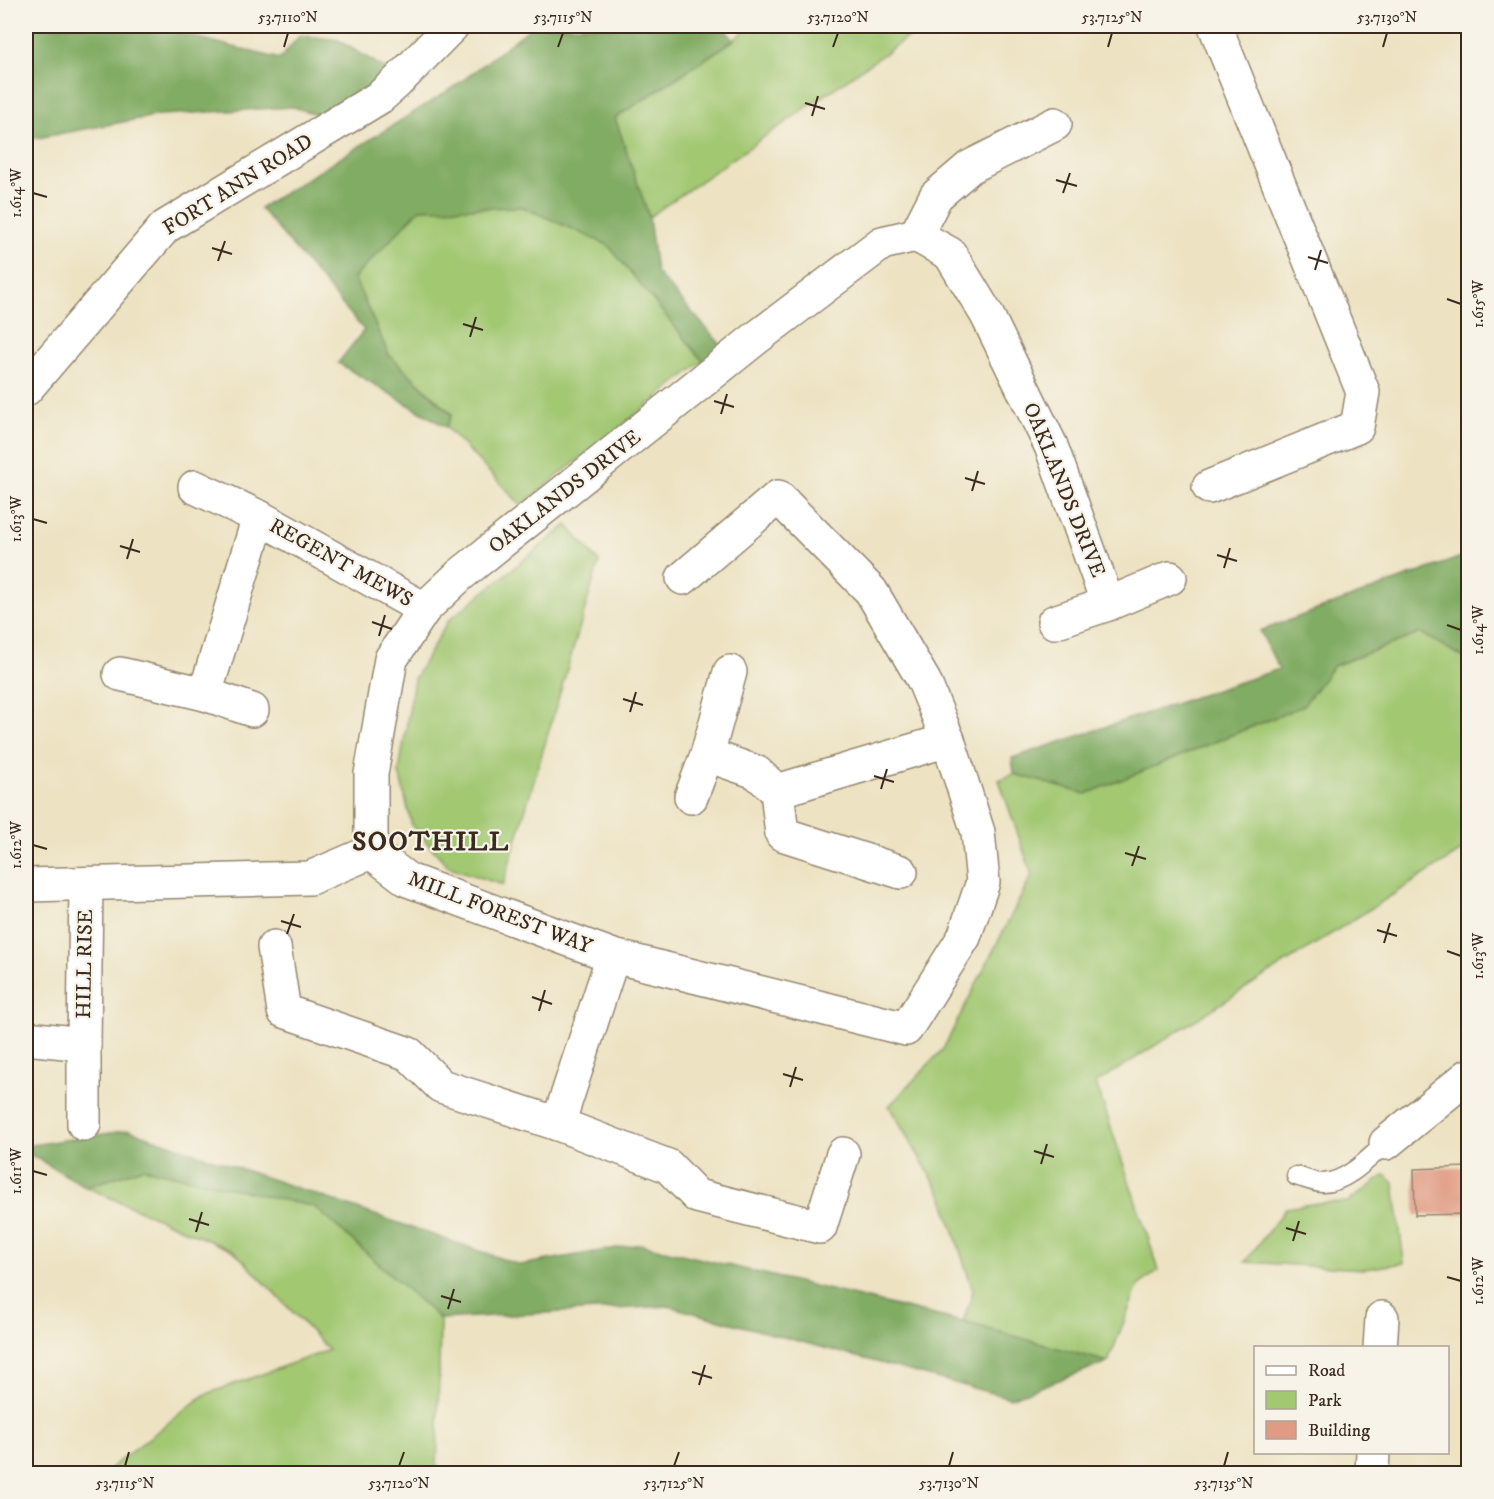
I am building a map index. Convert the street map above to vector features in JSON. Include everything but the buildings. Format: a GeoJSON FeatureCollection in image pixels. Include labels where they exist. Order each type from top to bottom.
{"type":"FeatureCollection","features":[{"type":"Feature","properties":{"kind":"street","name":"FORT ANN ROAD"},"geometry":{"type":"LineString","coordinates":[[26,388],[165,226],[380,96],[396,83],[452,26]]}},
{"type":"Feature","properties":{"kind":"street"},"geometry":{"type":"LineString","coordinates":[[1209,487],[1357,427],[1363,392],[1215,26]]}},
{"type":"Feature","properties":{"kind":"street"},"geometry":{"type":"LineString","coordinates":[[916,235],[936,196],[970,167],[1055,124]]}},
{"type":"Feature","properties":{"kind":"street","name":"OAKLANDS DRIVE"},"geometry":{"type":"LineString","coordinates":[[371,852],[371,774],[391,659],[424,609],[460,575],[755,339],[882,243],[916,235],[950,254],[987,315],[1051,446],[1108,603]]}},
{"type":"Feature","properties":{"kind":"street","name":"REGENT MEWS"},"geometry":{"type":"LineString","coordinates":[[195,487],[259,517],[424,609]]}},
{"type":"Feature","properties":{"kind":"street"},"geometry":{"type":"LineString","coordinates":[[683,578],[778,497],[871,591],[924,681],[948,740],[777,791]]}},
{"type":"Feature","properties":{"kind":"street","name":"REGENT MEWS"},"geometry":{"type":"LineString","coordinates":[[205,694],[259,517]]}},
{"type":"Feature","properties":{"kind":"street","name":"OAKLANDS DRIVE"},"geometry":{"type":"LineString","coordinates":[[1054,622],[1170,578]]}},
{"type":"Feature","properties":{"kind":"street"},"geometry":{"type":"LineString","coordinates":[[691,797],[730,672]]}},
{"type":"Feature","properties":{"kind":"street"},"geometry":{"type":"LineString","coordinates":[[120,674],[205,694],[252,710]]}},
{"type":"Feature","properties":{"kind":"street","name":"MILL FOREST WAY"},"geometry":{"type":"LineString","coordinates":[[371,852],[408,880],[613,956],[906,1029],[964,937],[983,882],[978,832],[948,740]]}},
{"type":"Feature","properties":{"kind":"street"},"geometry":{"type":"LineString","coordinates":[[706,754],[756,771],[777,791],[782,834],[901,872]]}},
{"type":"Feature","properties":{"kind":"street"},"geometry":{"type":"LineString","coordinates":[[26,885],[310,878],[371,852]]}},
{"type":"Feature","properties":{"kind":"street","name":"HILL RISE"},"geometry":{"type":"LineString","coordinates":[[84,1124],[86,884]]}},
{"type":"Feature","properties":{"kind":"street"},"geometry":{"type":"LineString","coordinates":[[274,947],[284,1011],[409,1054],[441,1086],[558,1124],[668,1166],[697,1196],[820,1227],[843,1154]]}},
{"type":"Feature","properties":{"kind":"street"},"geometry":{"type":"LineString","coordinates":[[558,1124],[613,956]]}},
{"type":"Feature","properties":{"kind":"street","name":"HILL RISE"},"geometry":{"type":"LineString","coordinates":[[26,1038],[84,1044]]}},
{"type":"Feature","properties":{"kind":"street"},"geometry":{"type":"LineString","coordinates":[[1386,1143],[1463,1090]]}},
{"type":"Feature","properties":{"kind":"street"},"geometry":{"type":"LineString","coordinates":[[1372,1473],[1373,1454]]}},
{"type":"Feature","properties":{"kind":"lane"},"geometry":{"type":"LineString","coordinates":[[1296,1176],[1321,1183],[1334,1181],[1355,1169],[1386,1143]]}},
{"type":"Feature","properties":{"kind":"green space"},"geometry":{"type":"Polygon","coordinates":[[[29,26],[175,26],[172,31],[280,59],[300,35],[338,40],[388,70],[329,118],[293,107],[160,115],[38,138],[26,136],[26,41],[29,26]]]}},
{"type":"Feature","properties":{"kind":"green space"},"geometry":{"type":"Polygon","coordinates":[[[533,26],[722,26],[734,40],[615,118],[649,217],[656,272],[722,346],[703,361],[608,245],[523,207],[420,209],[354,278],[389,355],[452,415],[446,427],[338,363],[364,330],[260,208],[453,88],[533,26]]]}},
{"type":"Feature","properties":{"kind":"green space"},"geometry":{"type":"Polygon","coordinates":[[[750,26],[924,26],[649,217],[615,118],[734,40],[750,26]]]}},
{"type":"Feature","properties":{"kind":"green space"},"geometry":{"type":"Polygon","coordinates":[[[523,207],[608,245],[703,361],[521,505],[446,427],[452,414],[389,355],[354,278],[420,209],[523,207]]]}},
{"type":"Feature","properties":{"kind":"green space"},"geometry":{"type":"Polygon","coordinates":[[[567,525],[599,562],[503,885],[449,867],[412,826],[399,772],[414,679],[448,621],[567,525]]]}},
{"type":"Feature","properties":{"kind":"green space"},"geometry":{"type":"Polygon","coordinates":[[[1464,556],[1468,564],[1468,660],[1421,633],[1333,666],[1303,706],[1086,794],[1014,774],[1012,758],[1279,669],[1260,631],[1464,556]]]}},
{"type":"Feature","properties":{"kind":"green space"},"geometry":{"type":"Polygon","coordinates":[[[1421,633],[1468,660],[1468,847],[1096,1083],[1159,1270],[1138,1286],[1108,1362],[963,1322],[973,1291],[942,1195],[889,1106],[943,1049],[1032,875],[999,780],[1014,774],[1086,794],[1303,706],[1333,666],[1421,633]]]}},
{"type":"Feature","properties":{"kind":"green space"},"geometry":{"type":"Polygon","coordinates":[[[129,1130],[520,1265],[640,1244],[963,1322],[1108,1362],[1010,1398],[668,1306],[440,1319],[315,1207],[143,1168],[86,1187],[26,1152],[26,1146],[129,1130]]]}},
{"type":"Feature","properties":{"kind":"green space"},"geometry":{"type":"Polygon","coordinates":[[[143,1168],[315,1207],[440,1319],[437,1473],[104,1473],[204,1395],[329,1350],[235,1252],[86,1187],[143,1168]]]}},
{"type":"Feature","properties":{"kind":"green space"},"geometry":{"type":"Polygon","coordinates":[[[1385,1175],[1394,1183],[1404,1263],[1364,1269],[1245,1262],[1286,1208],[1318,1203],[1348,1202],[1385,1175]]]}},
{"type":"Feature","properties":{"kind":"district","name":"SOOTHILL"},"geometry":{"type":"Point","coordinates":[431,842]}}]}
